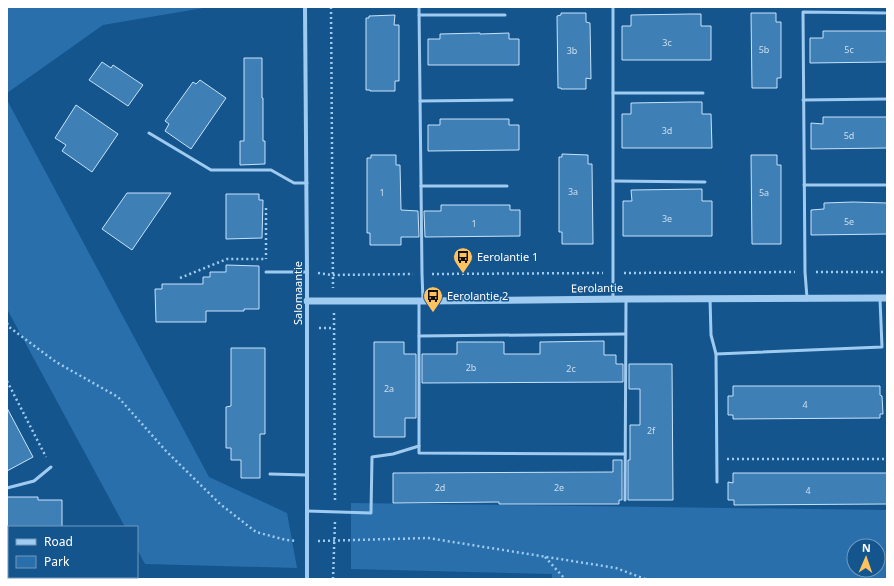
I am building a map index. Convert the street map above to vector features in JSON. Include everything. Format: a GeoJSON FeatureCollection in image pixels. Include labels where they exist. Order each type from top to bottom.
{"type":"FeatureCollection","features":[{"type":"Feature","properties":{"kind":"street","name":"Salomaantie"},"geometry":{"type":"LineString","coordinates":[[305,7],[307,183],[307,579]]}},
{"type":"Feature","properties":{"kind":"street","name":"Eerolantie"},"geometry":{"type":"LineString","coordinates":[[307,301],[884,298]]}},
{"type":"Feature","properties":{"kind":"lane"},"geometry":{"type":"LineString","coordinates":[[419,7],[422,274],[419,336],[419,453],[625,454]]}},
{"type":"Feature","properties":{"kind":"lane"},"geometry":{"type":"LineString","coordinates":[[613,7],[613,299]]}},
{"type":"Feature","properties":{"kind":"lane"},"geometry":{"type":"LineString","coordinates":[[807,298],[805,272],[802,12],[885,13]]}},
{"type":"Feature","properties":{"kind":"lane"},"geometry":{"type":"LineString","coordinates":[[419,15],[505,14]]}},
{"type":"Feature","properties":{"kind":"lane"},"geometry":{"type":"LineString","coordinates":[[613,93],[703,93]]}},
{"type":"Feature","properties":{"kind":"lane"},"geometry":{"type":"LineString","coordinates":[[804,100],[887,99]]}},
{"type":"Feature","properties":{"kind":"lane"},"geometry":{"type":"LineString","coordinates":[[420,102],[512,100]]}},
{"type":"Feature","properties":{"kind":"lane"},"geometry":{"type":"LineString","coordinates":[[149,133],[211,170],[271,170],[294,183],[307,183]]}},
{"type":"Feature","properties":{"kind":"lane"},"geometry":{"type":"LineString","coordinates":[[613,181],[705,182]]}},
{"type":"Feature","properties":{"kind":"lane"},"geometry":{"type":"LineString","coordinates":[[804,185],[887,185]]}},
{"type":"Feature","properties":{"kind":"lane"},"geometry":{"type":"LineString","coordinates":[[421,186],[507,186]]}},
{"type":"Feature","properties":{"kind":"lane"},"geometry":{"type":"LineString","coordinates":[[266,272],[307,272]]}},
{"type":"Feature","properties":{"kind":"lane"},"geometry":{"type":"LineString","coordinates":[[710,298],[710,335],[716,354],[716,482]]}},
{"type":"Feature","properties":{"kind":"lane"},"geometry":{"type":"LineString","coordinates":[[716,354],[882,347],[884,298]]}},
{"type":"Feature","properties":{"kind":"lane"},"geometry":{"type":"LineString","coordinates":[[625,500],[626,299]]}},
{"type":"Feature","properties":{"kind":"lane"},"geometry":{"type":"LineString","coordinates":[[882,330],[887,330]]}},
{"type":"Feature","properties":{"kind":"lane"},"geometry":{"type":"LineString","coordinates":[[419,336],[625,334]]}},
{"type":"Feature","properties":{"kind":"lane"},"geometry":{"type":"LineString","coordinates":[[307,511],[371,513],[372,457],[393,454],[419,446]]}},
{"type":"Feature","properties":{"kind":"lane"},"geometry":{"type":"LineString","coordinates":[[7,488],[34,481],[51,467]]}},
{"type":"Feature","properties":{"kind":"lane"},"geometry":{"type":"LineString","coordinates":[[270,474],[308,475]]}},
{"type":"Feature","properties":{"kind":"path"},"geometry":{"type":"LineString","coordinates":[[266,208],[266,272]]}},
{"type":"Feature","properties":{"kind":"path"},"geometry":{"type":"LineString","coordinates":[[180,278],[227,259],[266,259]]}},
{"type":"Feature","properties":{"kind":"path"},"geometry":{"type":"LineString","coordinates":[[7,323],[9,327],[56,362],[118,397],[166,451],[220,504],[256,532],[286,540],[307,541],[428,538],[616,568],[645,579]]}},
{"type":"Feature","properties":{"kind":"path"},"geometry":{"type":"LineString","coordinates":[[7,381],[51,467]]}},
{"type":"Feature","properties":{"kind":"path"},"geometry":{"type":"LineString","coordinates":[[716,459],[887,459]]}},
{"type":"Feature","properties":{"kind":"path"},"geometry":{"type":"LineString","coordinates":[[545,557],[565,579]]}},
{"type":"Feature","properties":{"kind":"green space"},"geometry":{"type":"Polygon","coordinates":[[[7,7],[209,7],[103,25],[7,93],[7,7]]]}},
{"type":"Feature","properties":{"kind":"green space"},"geometry":{"type":"Polygon","coordinates":[[[7,100],[209,477],[287,513],[297,568],[145,564],[138,551],[138,526],[124,526],[7,309],[7,100]]]}},
{"type":"Feature","properties":{"kind":"green space"},"geometry":{"type":"Polygon","coordinates":[[[351,503],[887,510],[887,579],[552,579],[552,574],[351,569],[351,503]]]}},
{"type":"Feature","properties":{"kind":"building"},"geometry":{"type":"Polygon","coordinates":[[[561,13],[586,13],[586,22],[590,23],[591,79],[586,78],[586,89],[558,88],[557,16],[561,15],[561,13]]]}},
{"type":"Feature","properties":{"kind":"building"},"geometry":{"type":"Polygon","coordinates":[[[751,13],[776,13],[776,22],[781,22],[781,78],[777,78],[777,88],[752,88],[751,13]]]}},
{"type":"Feature","properties":{"kind":"building"},"geometry":{"type":"Polygon","coordinates":[[[701,14],[701,26],[711,26],[711,60],[622,60],[622,26],[631,26],[631,15],[701,14]]]}},
{"type":"Feature","properties":{"kind":"building"},"geometry":{"type":"Polygon","coordinates":[[[395,15],[394,25],[399,25],[399,81],[395,81],[395,91],[366,90],[366,18],[369,18],[369,16],[395,15]]]}},
{"type":"Feature","properties":{"kind":"building"},"geometry":{"type":"Polygon","coordinates":[[[823,31],[887,31],[887,62],[810,63],[810,38],[823,38],[823,31]]]}},
{"type":"Feature","properties":{"kind":"building"},"geometry":{"type":"Polygon","coordinates":[[[509,33],[509,39],[519,39],[519,65],[428,65],[428,39],[440,39],[440,34],[509,33]]]}},
{"type":"Feature","properties":{"kind":"building"},"geometry":{"type":"Polygon","coordinates":[[[244,58],[262,58],[263,141],[265,141],[265,164],[240,165],[240,141],[244,141],[244,58]]]}},
{"type":"Feature","properties":{"kind":"building"},"geometry":{"type":"Polygon","coordinates":[[[102,62],[111,68],[113,65],[143,85],[128,106],[89,80],[102,62]]]}},
{"type":"Feature","properties":{"kind":"building"},"geometry":{"type":"Polygon","coordinates":[[[200,80],[226,98],[191,149],[165,131],[169,124],[165,121],[193,82],[196,84],[200,80]]]}},
{"type":"Feature","properties":{"kind":"building"},"geometry":{"type":"Polygon","coordinates":[[[702,102],[702,114],[711,114],[712,148],[622,148],[622,114],[631,114],[631,103],[702,102]]]}},
{"type":"Feature","properties":{"kind":"building"},"geometry":{"type":"Polygon","coordinates":[[[76,105],[118,134],[92,172],[62,151],[66,145],[55,138],[76,105]]]}},
{"type":"Feature","properties":{"kind":"building"},"geometry":{"type":"Polygon","coordinates":[[[823,117],[887,117],[887,148],[811,149],[811,123],[823,124],[823,117]]]}},
{"type":"Feature","properties":{"kind":"building"},"geometry":{"type":"Polygon","coordinates":[[[440,119],[509,119],[509,125],[519,125],[519,150],[428,151],[428,125],[440,125],[440,119]]]}},
{"type":"Feature","properties":{"kind":"building"},"geometry":{"type":"Polygon","coordinates":[[[562,154],[588,155],[588,164],[592,164],[593,244],[562,244],[562,232],[559,232],[559,157],[562,157],[562,154]]]}},
{"type":"Feature","properties":{"kind":"building"},"geometry":{"type":"Polygon","coordinates":[[[371,155],[396,155],[396,165],[400,165],[401,210],[418,211],[419,237],[401,237],[401,245],[370,245],[370,233],[367,233],[367,158],[371,158],[371,155]]]}},
{"type":"Feature","properties":{"kind":"building"},"geometry":{"type":"Polygon","coordinates":[[[751,155],[777,155],[777,165],[781,165],[781,244],[752,244],[751,155]]]}},
{"type":"Feature","properties":{"kind":"building"},"geometry":{"type":"Polygon","coordinates":[[[702,189],[702,201],[712,201],[712,236],[623,236],[623,201],[632,201],[631,190],[702,189]]]}},
{"type":"Feature","properties":{"kind":"building"},"geometry":{"type":"Polygon","coordinates":[[[127,193],[171,193],[132,250],[102,229],[127,193]]]}},
{"type":"Feature","properties":{"kind":"building"},"geometry":{"type":"Polygon","coordinates":[[[226,194],[259,194],[259,200],[263,200],[262,238],[226,239],[226,194]]]}},
{"type":"Feature","properties":{"kind":"building"},"geometry":{"type":"Polygon","coordinates":[[[824,203],[887,203],[887,234],[811,235],[811,210],[824,209],[824,203]]]}},
{"type":"Feature","properties":{"kind":"building"},"geometry":{"type":"Polygon","coordinates":[[[441,205],[510,205],[510,210],[520,210],[520,236],[425,237],[424,211],[441,211],[441,205]]]}},
{"type":"Feature","properties":{"kind":"building"},"geometry":{"type":"Polygon","coordinates":[[[226,265],[259,266],[259,309],[244,309],[244,311],[206,311],[206,322],[156,322],[155,289],[162,289],[162,284],[203,284],[203,277],[210,277],[210,272],[226,272],[226,265]]]}},
{"type":"Feature","properties":{"kind":"building"},"geometry":{"type":"Polygon","coordinates":[[[604,341],[604,355],[616,355],[616,364],[623,364],[623,382],[422,383],[422,354],[457,354],[457,342],[504,342],[504,354],[540,354],[540,342],[604,341]]]}},
{"type":"Feature","properties":{"kind":"building"},"geometry":{"type":"Polygon","coordinates":[[[374,342],[404,342],[404,354],[416,354],[416,418],[405,418],[405,437],[374,437],[374,342]]]}},
{"type":"Feature","properties":{"kind":"building"},"geometry":{"type":"Polygon","coordinates":[[[231,348],[265,348],[265,434],[260,434],[260,478],[241,478],[241,460],[231,460],[231,448],[226,448],[226,407],[231,406],[231,348]]]}},
{"type":"Feature","properties":{"kind":"building"},"geometry":{"type":"Polygon","coordinates":[[[629,364],[672,364],[673,500],[628,500],[630,425],[640,425],[640,389],[629,389],[629,364]]]}},
{"type":"Feature","properties":{"kind":"building"},"geometry":{"type":"Polygon","coordinates":[[[733,386],[880,386],[883,414],[880,414],[880,418],[733,419],[733,415],[728,415],[728,396],[733,396],[733,386]]]}},
{"type":"Feature","properties":{"kind":"building"},"geometry":{"type":"Polygon","coordinates":[[[7,408],[33,457],[7,471],[7,408]]]}},
{"type":"Feature","properties":{"kind":"building"},"geometry":{"type":"Polygon","coordinates":[[[613,460],[622,460],[622,500],[619,500],[619,504],[499,504],[499,502],[393,503],[393,473],[613,472],[613,460]]]}},
{"type":"Feature","properties":{"kind":"building"},"geometry":{"type":"Polygon","coordinates":[[[733,473],[887,473],[887,504],[734,505],[734,500],[728,500],[728,482],[733,483],[733,473]]]}},
{"type":"Feature","properties":{"kind":"building"},"geometry":{"type":"Polygon","coordinates":[[[7,497],[38,497],[38,500],[62,500],[62,526],[7,527],[7,497]]]}},
{"type":"Feature","properties":{"kind":"place","name":"Eerolantie 1"},"geometry":{"type":"Point","coordinates":[463,274]}},
{"type":"Feature","properties":{"kind":"place","name":"Eerolantie 2"},"geometry":{"type":"Point","coordinates":[433,313]}}]}
